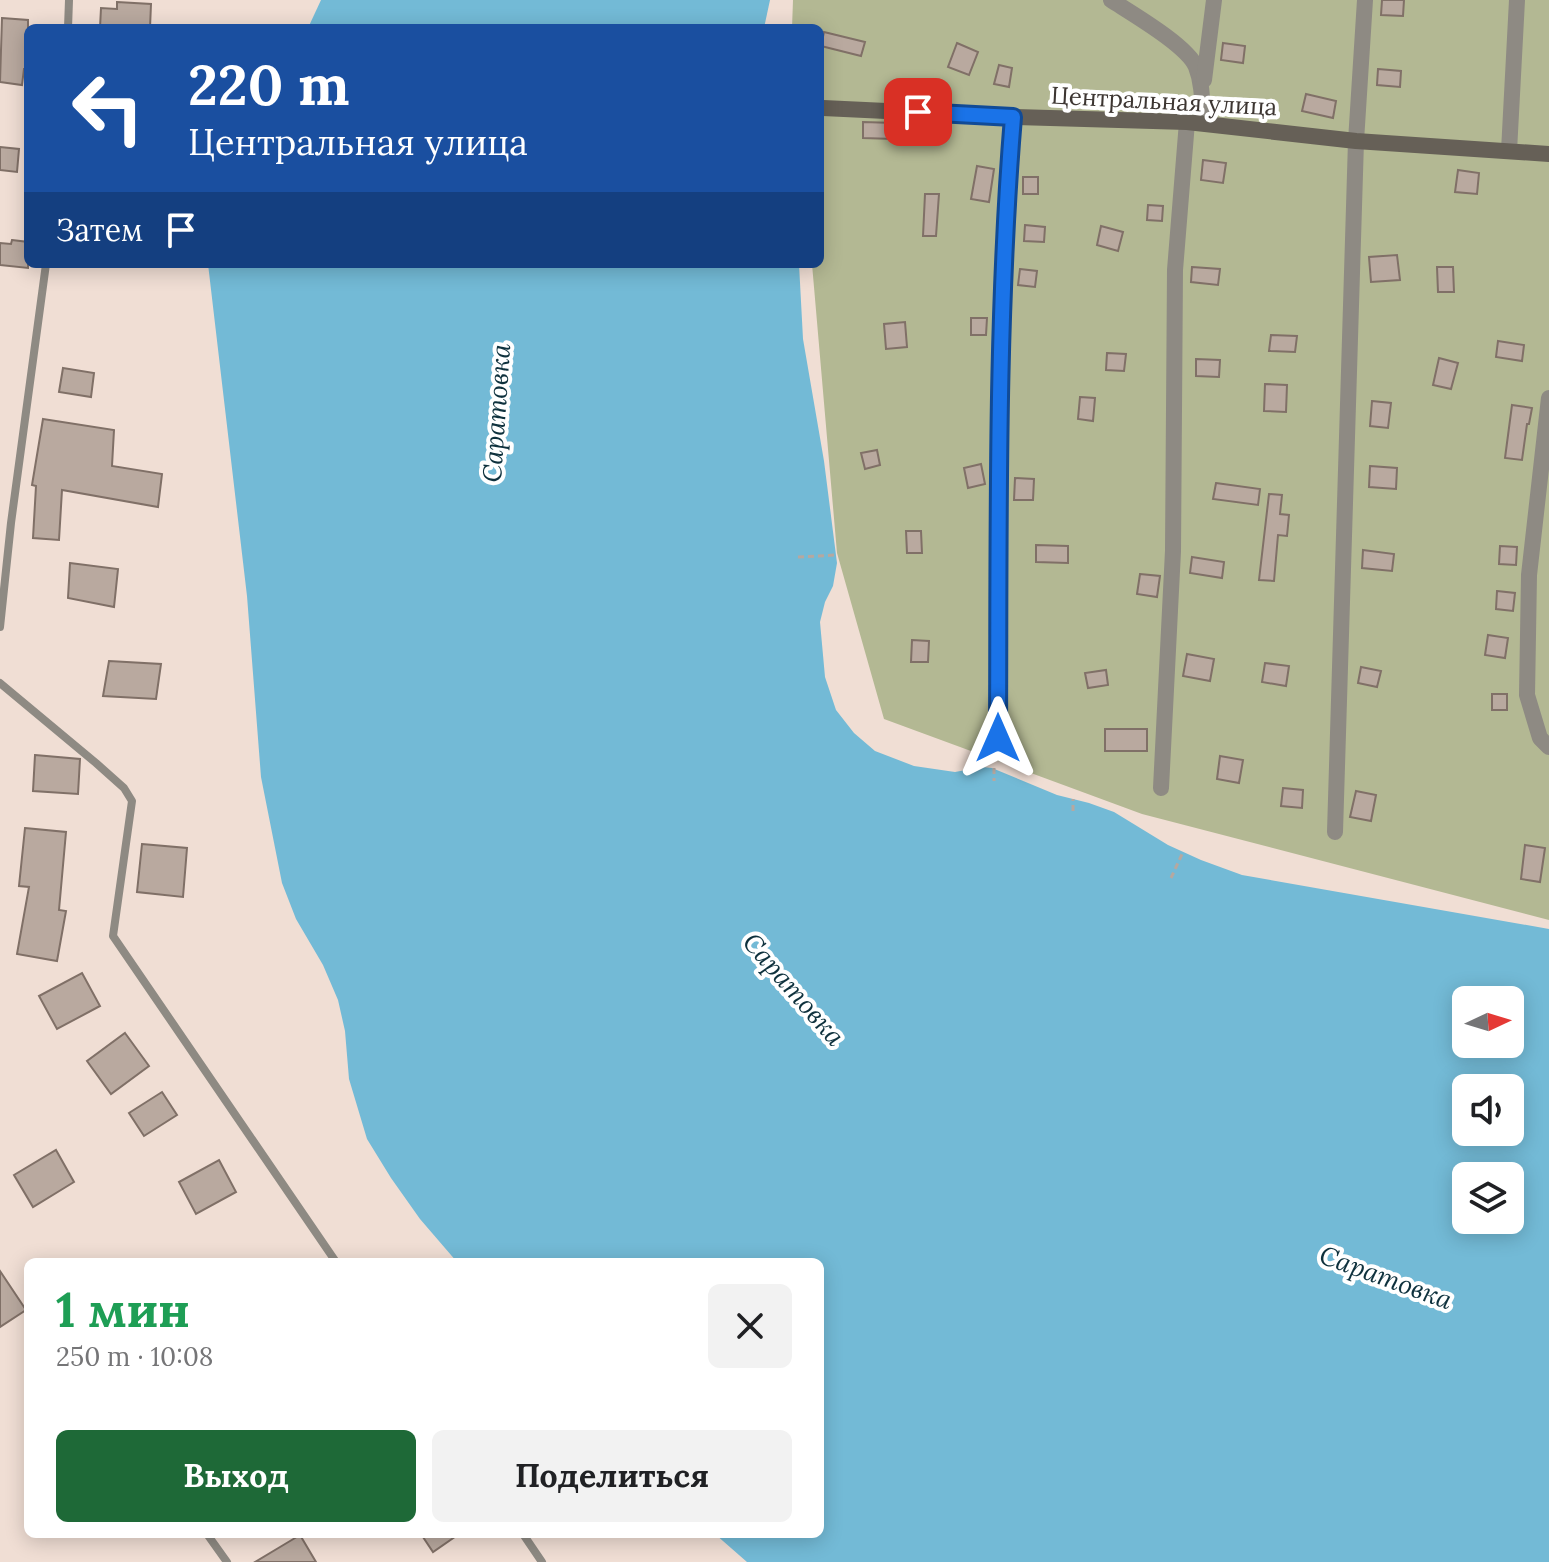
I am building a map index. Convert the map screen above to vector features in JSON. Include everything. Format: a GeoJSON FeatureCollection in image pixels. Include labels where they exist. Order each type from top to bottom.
{"type":"FeatureCollection","features":[{"type":"Feature","properties":{"kind":"street"},"geometry":{"type":"LineString","coordinates":[[1111,0],[1166,36],[1195,63],[1202,94]]}},
{"type":"Feature","properties":{"kind":"street"},"geometry":{"type":"LineString","coordinates":[[1161,788],[1173,551],[1175,270],[1214,0]]}},
{"type":"Feature","properties":{"kind":"street"},"geometry":{"type":"LineString","coordinates":[[1335,832],[1356,141],[1365,0]]}},
{"type":"Feature","properties":{"kind":"street"},"geometry":{"type":"LineString","coordinates":[[1509,151],[1517,0]]}},
{"type":"Feature","properties":{"kind":"street","name":"Центральная улица"},"geometry":{"type":"LineString","coordinates":[[824,108],[1195,123],[1356,141],[1549,154]]}},
{"type":"Feature","properties":{"kind":"street"},"geometry":{"type":"LineString","coordinates":[[998,738],[999,383],[1005,214],[1013,117]]}},
{"type":"Feature","properties":{"kind":"street"},"geometry":{"type":"LineString","coordinates":[[1549,398],[1529,575],[1527,695],[1540,738],[1549,747]]}},
{"type":"Feature","properties":{"kind":"lane"},"geometry":{"type":"LineString","coordinates":[[68,24],[69,0]]}},
{"type":"Feature","properties":{"kind":"lane"},"geometry":{"type":"LineString","coordinates":[[0,627],[45,268]]}},
{"type":"Feature","properties":{"kind":"lane"},"geometry":{"type":"LineString","coordinates":[[0,683],[105,771],[124,788],[132,801],[113,936],[333,1258]]}},
{"type":"Feature","properties":{"kind":"lane"},"geometry":{"type":"LineString","coordinates":[[210,1538],[227,1562]]}},
{"type":"Feature","properties":{"kind":"lane"},"geometry":{"type":"LineString","coordinates":[[526,1538],[542,1562]]}},
{"type":"Feature","properties":{"kind":"path"},"geometry":{"type":"LineString","coordinates":[[798,557],[836,555]]}},
{"type":"Feature","properties":{"kind":"path"},"geometry":{"type":"LineString","coordinates":[[994,768],[994,781]]}},
{"type":"Feature","properties":{"kind":"path"},"geometry":{"type":"LineString","coordinates":[[1073,799],[1073,811]]}},
{"type":"Feature","properties":{"kind":"path"},"geometry":{"type":"LineString","coordinates":[[1171,878],[1183,852]]}},
{"type":"Feature","properties":{"kind":"green space"},"geometry":{"type":"Polygon","coordinates":[[[793,0],[1549,0],[1549,920],[1142,814],[884,719],[837,553],[812,268],[824,268],[824,24],[792,24],[793,0]]]}},
{"type":"Feature","properties":{"kind":"water"},"geometry":{"type":"Polygon","coordinates":[[[321,0],[770,0],[765,24],[310,24],[321,0]]]}},
{"type":"Feature","properties":{"kind":"water","name":"Саратовка"},"geometry":{"type":"Polygon","coordinates":[[[208,268],[799,268],[803,339],[824,461],[837,563],[833,586],[820,622],[825,677],[836,710],[854,733],[875,751],[914,766],[955,772],[992,768],[1057,795],[1114,812],[1168,845],[1242,875],[1549,929],[1549,1562],[747,1562],[720,1538],[824,1538],[824,1258],[454,1258],[420,1219],[367,1139],[349,1079],[345,1031],[338,1000],[323,965],[296,919],[282,883],[261,777],[247,596],[208,268]]]}},
{"type":"Feature","properties":{"kind":"building"},"geometry":{"type":"Polygon","coordinates":[[[1382,0],[1404,0],[1403,16],[1381,15],[1382,0]]]}},
{"type":"Feature","properties":{"kind":"building"},"geometry":{"type":"Polygon","coordinates":[[[117,2],[151,4],[150,24],[100,24],[101,8],[117,9],[117,2]]]}},
{"type":"Feature","properties":{"kind":"building"},"geometry":{"type":"Polygon","coordinates":[[[2,18],[28,20],[28,24],[24,24],[22,85],[0,82],[2,18]]]}},
{"type":"Feature","properties":{"kind":"building"},"geometry":{"type":"Polygon","coordinates":[[[824,32],[865,42],[861,56],[824,47],[824,32]]]}},
{"type":"Feature","properties":{"kind":"building"},"geometry":{"type":"Polygon","coordinates":[[[957,43],[978,52],[969,75],[948,67],[957,43]]]}},
{"type":"Feature","properties":{"kind":"building"},"geometry":{"type":"Polygon","coordinates":[[[1223,43],[1245,46],[1243,63],[1221,60],[1223,43]]]}},
{"type":"Feature","properties":{"kind":"building"},"geometry":{"type":"Polygon","coordinates":[[[999,65],[1012,68],[1009,87],[994,84],[999,65]]]}},
{"type":"Feature","properties":{"kind":"building"},"geometry":{"type":"Polygon","coordinates":[[[1378,69],[1401,71],[1400,87],[1377,85],[1378,69]]]}},
{"type":"Feature","properties":{"kind":"building"},"geometry":{"type":"Polygon","coordinates":[[[1306,94],[1336,101],[1333,118],[1302,111],[1306,94]]]}},
{"type":"Feature","properties":{"kind":"building"},"geometry":{"type":"Polygon","coordinates":[[[863,122],[895,123],[894,139],[863,138],[863,122]]]}},
{"type":"Feature","properties":{"kind":"building"},"geometry":{"type":"Polygon","coordinates":[[[0,147],[19,149],[17,172],[0,170],[0,147]]]}},
{"type":"Feature","properties":{"kind":"building"},"geometry":{"type":"Polygon","coordinates":[[[1203,160],[1226,163],[1223,183],[1201,180],[1203,160]]]}},
{"type":"Feature","properties":{"kind":"building"},"geometry":{"type":"Polygon","coordinates":[[[977,166],[994,169],[989,202],[971,199],[977,166]]]}},
{"type":"Feature","properties":{"kind":"building"},"geometry":{"type":"Polygon","coordinates":[[[1458,170],[1479,173],[1477,194],[1455,192],[1458,170]]]}},
{"type":"Feature","properties":{"kind":"building"},"geometry":{"type":"Polygon","coordinates":[[[1023,177],[1038,177],[1038,194],[1023,194],[1023,177]]]}},
{"type":"Feature","properties":{"kind":"building"},"geometry":{"type":"Polygon","coordinates":[[[925,194],[939,194],[936,236],[923,236],[925,194]]]}},
{"type":"Feature","properties":{"kind":"building"},"geometry":{"type":"Polygon","coordinates":[[[1148,205],[1163,206],[1162,221],[1147,220],[1148,205]]]}},
{"type":"Feature","properties":{"kind":"building"},"geometry":{"type":"Polygon","coordinates":[[[1025,225],[1045,227],[1044,242],[1024,241],[1025,225]]]}},
{"type":"Feature","properties":{"kind":"building"},"geometry":{"type":"Polygon","coordinates":[[[1101,226],[1123,232],[1118,251],[1097,245],[1101,226]]]}},
{"type":"Feature","properties":{"kind":"building"},"geometry":{"type":"Polygon","coordinates":[[[12,240],[24,242],[24,268],[0,265],[0,243],[11,244],[12,240]]]}},
{"type":"Feature","properties":{"kind":"building"},"geometry":{"type":"Polygon","coordinates":[[[1397,255],[1400,280],[1371,282],[1369,257],[1397,255]]]}},
{"type":"Feature","properties":{"kind":"building"},"geometry":{"type":"Polygon","coordinates":[[[1192,267],[1220,269],[1218,285],[1191,282],[1192,267]]]}},
{"type":"Feature","properties":{"kind":"building"},"geometry":{"type":"Polygon","coordinates":[[[1437,267],[1453,267],[1454,292],[1438,292],[1437,267]]]}},
{"type":"Feature","properties":{"kind":"building"},"geometry":{"type":"Polygon","coordinates":[[[1020,269],[1037,271],[1035,287],[1018,285],[1020,269]]]}},
{"type":"Feature","properties":{"kind":"building"},"geometry":{"type":"Polygon","coordinates":[[[971,318],[987,318],[986,335],[971,335],[971,318]]]}},
{"type":"Feature","properties":{"kind":"building"},"geometry":{"type":"Polygon","coordinates":[[[905,322],[907,347],[886,349],[884,324],[905,322]]]}},
{"type":"Feature","properties":{"kind":"building"},"geometry":{"type":"Polygon","coordinates":[[[1271,335],[1297,336],[1295,352],[1269,351],[1271,335]]]}},
{"type":"Feature","properties":{"kind":"building"},"geometry":{"type":"Polygon","coordinates":[[[1498,341],[1524,345],[1522,361],[1496,357],[1498,341]]]}},
{"type":"Feature","properties":{"kind":"building"},"geometry":{"type":"Polygon","coordinates":[[[1107,353],[1126,354],[1124,371],[1106,370],[1107,353]]]}},
{"type":"Feature","properties":{"kind":"building"},"geometry":{"type":"Polygon","coordinates":[[[1439,358],[1458,363],[1451,389],[1433,385],[1439,358]]]}},
{"type":"Feature","properties":{"kind":"building"},"geometry":{"type":"Polygon","coordinates":[[[1196,359],[1220,360],[1219,377],[1196,376],[1196,359]]]}},
{"type":"Feature","properties":{"kind":"building"},"geometry":{"type":"Polygon","coordinates":[[[63,368],[94,373],[91,397],[59,392],[63,368]]]}},
{"type":"Feature","properties":{"kind":"building"},"geometry":{"type":"Polygon","coordinates":[[[1265,384],[1287,385],[1286,412],[1264,411],[1265,384]]]}},
{"type":"Feature","properties":{"kind":"building"},"geometry":{"type":"Polygon","coordinates":[[[1080,397],[1095,398],[1093,421],[1078,419],[1080,397]]]}},
{"type":"Feature","properties":{"kind":"building"},"geometry":{"type":"Polygon","coordinates":[[[1372,401],[1391,403],[1388,428],[1370,426],[1372,401]]]}},
{"type":"Feature","properties":{"kind":"building"},"geometry":{"type":"Polygon","coordinates":[[[1512,405],[1532,408],[1522,460],[1505,458],[1512,405]]]}},
{"type":"Feature","properties":{"kind":"building"},"geometry":{"type":"Polygon","coordinates":[[[43,419],[114,430],[112,466],[162,474],[158,507],[62,490],[59,540],[33,538],[36,486],[32,485],[43,419]]]}},
{"type":"Feature","properties":{"kind":"building"},"geometry":{"type":"Polygon","coordinates":[[[877,450],[880,465],[865,469],[861,453],[877,450]]]}},
{"type":"Feature","properties":{"kind":"building"},"geometry":{"type":"Polygon","coordinates":[[[981,464],[985,484],[968,488],[964,468],[981,464]]]}},
{"type":"Feature","properties":{"kind":"building"},"geometry":{"type":"Polygon","coordinates":[[[1370,466],[1397,468],[1396,489],[1369,487],[1370,466]]]}},
{"type":"Feature","properties":{"kind":"building"},"geometry":{"type":"Polygon","coordinates":[[[1015,478],[1034,479],[1033,500],[1014,500],[1015,478]]]}},
{"type":"Feature","properties":{"kind":"building"},"geometry":{"type":"Polygon","coordinates":[[[1216,483],[1260,489],[1258,505],[1213,499],[1216,483]]]}},
{"type":"Feature","properties":{"kind":"building"},"geometry":{"type":"Polygon","coordinates":[[[1269,494],[1282,495],[1280,514],[1289,515],[1287,536],[1278,535],[1274,581],[1259,580],[1269,494]]]}},
{"type":"Feature","properties":{"kind":"building"},"geometry":{"type":"Polygon","coordinates":[[[906,531],[921,531],[922,553],[907,553],[906,531]]]}},
{"type":"Feature","properties":{"kind":"building"},"geometry":{"type":"Polygon","coordinates":[[[1036,545],[1068,546],[1068,563],[1036,562],[1036,545]]]}},
{"type":"Feature","properties":{"kind":"building"},"geometry":{"type":"Polygon","coordinates":[[[1500,546],[1517,547],[1516,565],[1499,564],[1500,546]]]}},
{"type":"Feature","properties":{"kind":"building"},"geometry":{"type":"Polygon","coordinates":[[[1363,550],[1394,554],[1392,571],[1362,568],[1363,550]]]}},
{"type":"Feature","properties":{"kind":"building"},"geometry":{"type":"Polygon","coordinates":[[[1192,557],[1224,562],[1222,578],[1190,573],[1192,557]]]}},
{"type":"Feature","properties":{"kind":"building"},"geometry":{"type":"Polygon","coordinates":[[[70,563],[118,569],[114,607],[68,598],[70,563]]]}},
{"type":"Feature","properties":{"kind":"building"},"geometry":{"type":"Polygon","coordinates":[[[1140,574],[1160,576],[1157,597],[1137,594],[1140,574]]]}},
{"type":"Feature","properties":{"kind":"building"},"geometry":{"type":"Polygon","coordinates":[[[1497,591],[1515,593],[1513,611],[1496,609],[1497,591]]]}},
{"type":"Feature","properties":{"kind":"building"},"geometry":{"type":"Polygon","coordinates":[[[1488,635],[1508,638],[1505,658],[1485,655],[1488,635]]]}},
{"type":"Feature","properties":{"kind":"building"},"geometry":{"type":"Polygon","coordinates":[[[912,640],[929,641],[928,662],[911,662],[912,640]]]}},
{"type":"Feature","properties":{"kind":"building"},"geometry":{"type":"Polygon","coordinates":[[[1187,654],[1214,659],[1210,681],[1183,676],[1187,654]]]}},
{"type":"Feature","properties":{"kind":"building"},"geometry":{"type":"Polygon","coordinates":[[[109,661],[161,664],[156,699],[103,696],[109,661]]]}},
{"type":"Feature","properties":{"kind":"building"},"geometry":{"type":"Polygon","coordinates":[[[1265,663],[1289,666],[1286,686],[1262,682],[1265,663]]]}},
{"type":"Feature","properties":{"kind":"building"},"geometry":{"type":"Polygon","coordinates":[[[1361,667],[1381,671],[1377,687],[1358,683],[1361,667]]]}},
{"type":"Feature","properties":{"kind":"building"},"geometry":{"type":"Polygon","coordinates":[[[1106,670],[1108,685],[1088,688],[1085,673],[1106,670]]]}},
{"type":"Feature","properties":{"kind":"building"},"geometry":{"type":"Polygon","coordinates":[[[1492,694],[1507,694],[1507,710],[1492,710],[1492,694]]]}},
{"type":"Feature","properties":{"kind":"building"},"geometry":{"type":"Polygon","coordinates":[[[1105,729],[1147,729],[1147,751],[1105,751],[1105,729]]]}},
{"type":"Feature","properties":{"kind":"building"},"geometry":{"type":"Polygon","coordinates":[[[35,755],[80,759],[78,794],[33,791],[35,755]]]}},
{"type":"Feature","properties":{"kind":"building"},"geometry":{"type":"Polygon","coordinates":[[[1220,756],[1243,760],[1239,783],[1217,779],[1220,756]]]}},
{"type":"Feature","properties":{"kind":"building"},"geometry":{"type":"Polygon","coordinates":[[[1283,788],[1303,790],[1302,808],[1281,806],[1283,788]]]}},
{"type":"Feature","properties":{"kind":"building"},"geometry":{"type":"Polygon","coordinates":[[[1356,791],[1376,795],[1371,821],[1350,817],[1356,791]]]}},
{"type":"Feature","properties":{"kind":"building"},"geometry":{"type":"Polygon","coordinates":[[[25,828],[66,832],[59,910],[66,911],[57,961],[17,954],[29,887],[19,886],[25,828]]]}},
{"type":"Feature","properties":{"kind":"building"},"geometry":{"type":"Polygon","coordinates":[[[142,844],[187,848],[183,897],[137,892],[142,844]]]}},
{"type":"Feature","properties":{"kind":"building"},"geometry":{"type":"Polygon","coordinates":[[[1525,845],[1545,848],[1540,882],[1521,879],[1525,845]]]}},
{"type":"Feature","properties":{"kind":"building"},"geometry":{"type":"Polygon","coordinates":[[[82,973],[100,1006],[57,1029],[39,996],[82,973]]]}},
{"type":"Feature","properties":{"kind":"building"},"geometry":{"type":"Polygon","coordinates":[[[125,1033],[149,1066],[111,1094],[87,1061],[125,1033]]]}},
{"type":"Feature","properties":{"kind":"building"},"geometry":{"type":"Polygon","coordinates":[[[162,1092],[177,1115],[144,1136],[129,1113],[162,1092]]]}},
{"type":"Feature","properties":{"kind":"building"},"geometry":{"type":"Polygon","coordinates":[[[56,1150],[74,1182],[33,1207],[14,1175],[56,1150]]]}},
{"type":"Feature","properties":{"kind":"building"},"geometry":{"type":"Polygon","coordinates":[[[219,1160],[236,1192],[196,1214],[179,1182],[219,1160]]]}},
{"type":"Feature","properties":{"kind":"building"},"geometry":{"type":"Polygon","coordinates":[[[0,1271],[24,1311],[0,1327],[0,1271]]]}},
{"type":"Feature","properties":{"kind":"building"},"geometry":{"type":"Polygon","coordinates":[[[295,1538],[302,1538],[316,1562],[255,1562],[295,1538]]]}},
{"type":"Feature","properties":{"kind":"building"},"geometry":{"type":"Polygon","coordinates":[[[424,1538],[453,1538],[433,1552],[424,1538]]]}},
{"type":"Feature","properties":{"kind":"route"},"geometry":{"type":"LineString","coordinates":[[918,112],[1013,117],[1005,214],[999,383],[998,738]]}}]}
